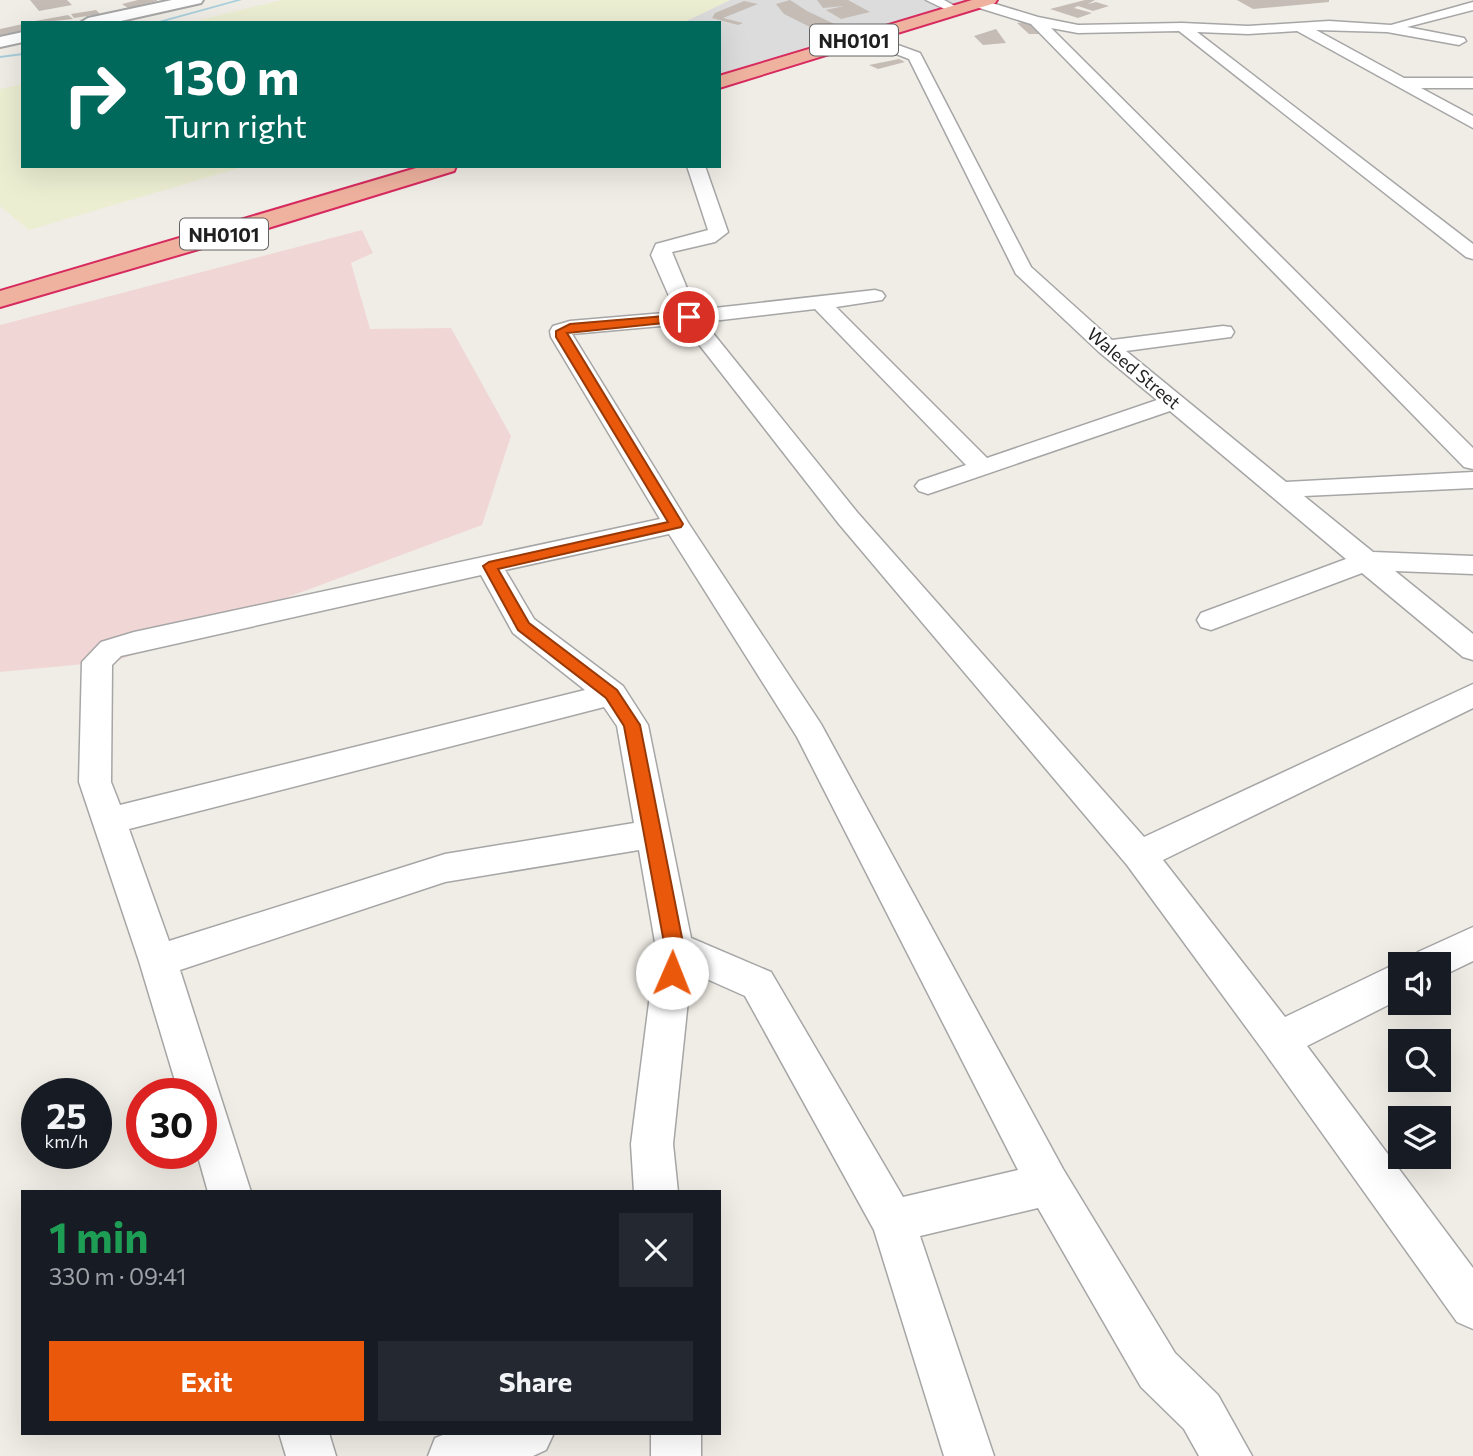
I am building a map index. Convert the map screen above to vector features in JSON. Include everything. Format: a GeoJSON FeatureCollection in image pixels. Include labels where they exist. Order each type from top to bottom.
{"type":"FeatureCollection","features":[{"type":"Feature","properties":{"kind":"highway","name":"NH0101"},"geometry":{"type":"LineString","coordinates":[[721,81],[983,2]]}},
{"type":"Feature","properties":{"kind":"highway","name":"NH0101"},"geometry":{"type":"LineString","coordinates":[[0,299],[439,168]]}},
{"type":"Feature","properties":{"kind":"street"},"geometry":{"type":"LineString","coordinates":[[97,21],[195,0]]}},
{"type":"Feature","properties":{"kind":"street"},"geometry":{"type":"LineString","coordinates":[[933,0],[955,10]]}},
{"type":"Feature","properties":{"kind":"street"},"geometry":{"type":"LineString","coordinates":[[983,2],[1036,21],[1078,29],[1182,27],[1248,30],[1329,25],[1387,28],[1459,41]]}},
{"type":"Feature","properties":{"kind":"street"},"geometry":{"type":"LineString","coordinates":[[1387,28],[1473,6]]}},
{"type":"Feature","properties":{"kind":"street"},"geometry":{"type":"LineString","coordinates":[[1036,21],[1473,462]]}},
{"type":"Feature","properties":{"kind":"street"},"geometry":{"type":"LineString","coordinates":[[1182,27],[1473,253]]}},
{"type":"Feature","properties":{"kind":"street"},"geometry":{"type":"LineString","coordinates":[[1302,28],[1473,123]]}},
{"type":"Feature","properties":{"kind":"street"},"geometry":{"type":"LineString","coordinates":[[0,42],[21,37]]}},
{"type":"Feature","properties":{"kind":"street","name":"Waleed Street"},"geometry":{"type":"LineString","coordinates":[[865,37],[915,56],[1023,270],[1107,347],[1473,650]]}},
{"type":"Feature","properties":{"kind":"street"},"geometry":{"type":"LineString","coordinates":[[1399,83],[1473,83]]}},
{"type":"Feature","properties":{"kind":"street"},"geometry":{"type":"LineString","coordinates":[[697,168],[718,232],[708,238],[663,247],[661,255],[689,317],[848,518],[1139,855],[1279,1040],[1473,1305]]}},
{"type":"Feature","properties":{"kind":"street"},"geometry":{"type":"LineString","coordinates":[[875,296],[570,327],[561,331],[562,337],[676,524],[810,732],[1048,1184],[1158,1370],[1201,1412],[1227,1456]]}},
{"type":"Feature","properties":{"kind":"street"},"geometry":{"type":"LineString","coordinates":[[821,303],[982,467]]}},
{"type":"Feature","properties":{"kind":"street"},"geometry":{"type":"LineString","coordinates":[[1107,347],[1223,332]]}},
{"type":"Feature","properties":{"kind":"street"},"geometry":{"type":"LineString","coordinates":[[928,486],[1175,402]]}},
{"type":"Feature","properties":{"kind":"street"},"geometry":{"type":"LineString","coordinates":[[1280,490],[1473,480]]}},
{"type":"Feature","properties":{"kind":"street"},"geometry":{"type":"LineString","coordinates":[[194,1078],[158,961],[95,782],[97,662],[111,649],[676,524]]}},
{"type":"Feature","properties":{"kind":"street"},"geometry":{"type":"LineString","coordinates":[[1211,620],[1367,561],[1473,565]]}},
{"type":"Feature","properties":{"kind":"street"},"geometry":{"type":"LineString","coordinates":[[489,566],[523,626],[612,694],[632,725],[675,948],[652,1144],[656,1190]]}},
{"type":"Feature","properties":{"kind":"street"},"geometry":{"type":"LineString","coordinates":[[108,821],[612,694]]}},
{"type":"Feature","properties":{"kind":"street"},"geometry":{"type":"LineString","coordinates":[[1139,855],[1473,695]]}},
{"type":"Feature","properties":{"kind":"street"},"geometry":{"type":"LineString","coordinates":[[158,961],[445,868],[652,834]]}},
{"type":"Feature","properties":{"kind":"street"},"geometry":{"type":"LineString","coordinates":[[1451,954],[1473,943]]}},
{"type":"Feature","properties":{"kind":"street"},"geometry":{"type":"LineString","coordinates":[[675,948],[758,984],[893,1221],[969,1456]]}},
{"type":"Feature","properties":{"kind":"street"},"geometry":{"type":"LineString","coordinates":[[1279,1040],[1388,986]]}},
{"type":"Feature","properties":{"kind":"street"},"geometry":{"type":"LineString","coordinates":[[217,1151],[229,1190]]}},
{"type":"Feature","properties":{"kind":"street"},"geometry":{"type":"LineString","coordinates":[[893,1221],[1048,1184]]}},
{"type":"Feature","properties":{"kind":"street"},"geometry":{"type":"LineString","coordinates":[[305,1435],[312,1456]]}},
{"type":"Feature","properties":{"kind":"street"},"geometry":{"type":"LineString","coordinates":[[453,1456],[522,1435]]}},
{"type":"Feature","properties":{"kind":"street"},"geometry":{"type":"LineString","coordinates":[[676,1435],[676,1456]]}},
{"type":"Feature","properties":{"kind":"shaded area"},"geometry":{"type":"Polygon","coordinates":[[[730,0],[973,0],[721,73],[721,21],[686,21],[730,0]]]}},
{"type":"Feature","properties":{"kind":"shaded area"},"geometry":{"type":"Polygon","coordinates":[[[362,230],[373,253],[351,263],[370,329],[451,328],[511,436],[482,525],[116,661],[0,672],[0,325],[362,230]]]}},
{"type":"Feature","properties":{"kind":"green space"},"geometry":{"type":"Polygon","coordinates":[[[282,0],[730,0],[686,21],[196,21],[282,0]]]}},
{"type":"Feature","properties":{"kind":"green space"},"geometry":{"type":"Polygon","coordinates":[[[21,84],[21,168],[239,168],[29,230],[0,206],[0,89],[21,84]]]}},
{"type":"Feature","properties":{"kind":"building"},"geometry":{"type":"Polygon","coordinates":[[[30,0],[67,0],[72,5],[39,11],[30,0]]]}},
{"type":"Feature","properties":{"kind":"building"},"geometry":{"type":"Polygon","coordinates":[[[138,0],[157,1],[128,8],[122,4],[138,0]]]}},
{"type":"Feature","properties":{"kind":"building"},"geometry":{"type":"Polygon","coordinates":[[[790,0],[843,28],[821,33],[784,14],[776,4],[790,0]]]}},
{"type":"Feature","properties":{"kind":"building"},"geometry":{"type":"Polygon","coordinates":[[[817,0],[848,0],[870,12],[841,19],[826,10],[844,6],[823,8],[817,0]]]}},
{"type":"Feature","properties":{"kind":"building"},"geometry":{"type":"Polygon","coordinates":[[[1095,0],[1088,4],[1096,2],[1109,6],[1093,11],[1078,6],[1074,8],[1092,13],[1078,18],[1050,9],[1095,0]]]}},
{"type":"Feature","properties":{"kind":"building"},"geometry":{"type":"Polygon","coordinates":[[[1237,0],[1329,0],[1329,2],[1253,9],[1237,0]]]}},
{"type":"Feature","properties":{"kind":"building"},"geometry":{"type":"Polygon","coordinates":[[[744,1],[758,4],[723,18],[743,23],[738,25],[712,18],[715,13],[744,1]]]}},
{"type":"Feature","properties":{"kind":"building"},"geometry":{"type":"Polygon","coordinates":[[[96,10],[100,14],[74,18],[71,14],[96,10]]]}},
{"type":"Feature","properties":{"kind":"building"},"geometry":{"type":"Polygon","coordinates":[[[68,15],[73,19],[54,21],[35,21],[68,15]]]}},
{"type":"Feature","properties":{"kind":"building"},"geometry":{"type":"Polygon","coordinates":[[[1028,22],[1041,34],[1029,34],[1017,23],[1028,22]]]}},
{"type":"Feature","properties":{"kind":"building"},"geometry":{"type":"Polygon","coordinates":[[[21,24],[21,33],[0,37],[0,29],[21,24]]]}},
{"type":"Feature","properties":{"kind":"building"},"geometry":{"type":"Polygon","coordinates":[[[996,29],[1006,43],[983,45],[974,36],[996,29]]]}},
{"type":"Feature","properties":{"kind":"building"},"geometry":{"type":"Polygon","coordinates":[[[899,59],[905,62],[878,69],[869,65],[899,59]]]}},
{"type":"Feature","properties":{"kind":"waterway"},"geometry":{"type":"LineString","coordinates":[[161,21],[240,0]]}},
{"type":"Feature","properties":{"kind":"waterway"},"geometry":{"type":"LineString","coordinates":[[0,57],[21,54]]}},
{"type":"Feature","properties":{"kind":"route"},"geometry":{"type":"LineString","coordinates":[[672,973],[675,948],[632,725],[612,694],[523,626],[489,566],[676,524],[562,337],[561,331],[570,327],[689,317]]}}]}
